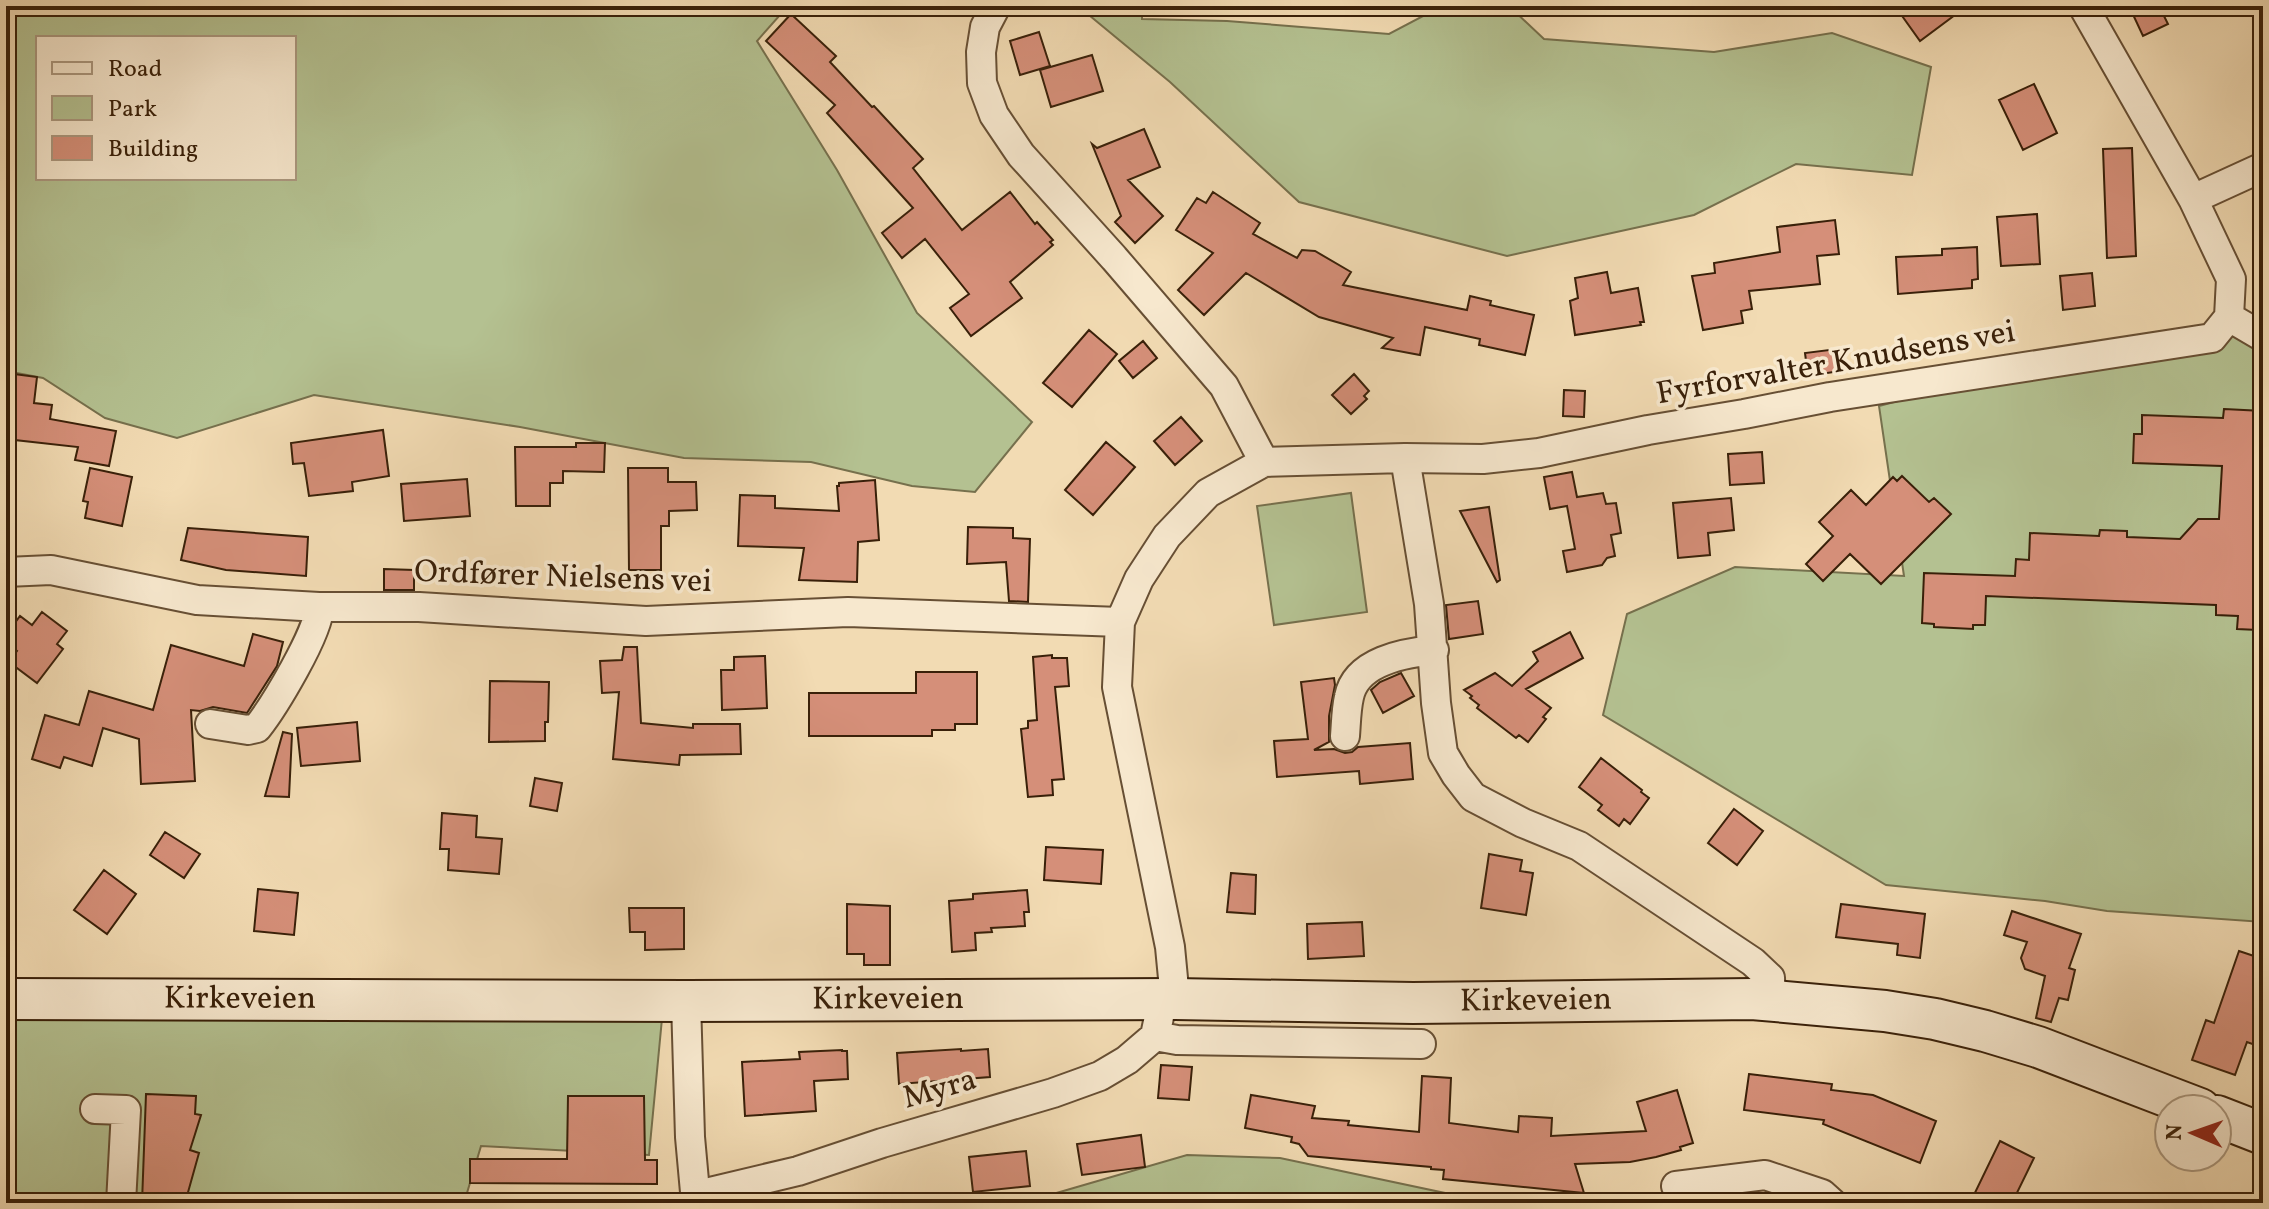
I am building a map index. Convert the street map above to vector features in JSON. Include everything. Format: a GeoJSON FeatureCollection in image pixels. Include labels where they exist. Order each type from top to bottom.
{"type":"FeatureCollection","features":[{"type":"Feature","properties":{"kind":"main road","name":"Kirkeveien"},"geometry":{"type":"LineString","coordinates":[[6,999],[686,1001],[1163,1011],[1413,1003],[1771,1000],[1885,1011],[1985,1031],[2038,1047],[2158,1093]]}},
{"type":"Feature","properties":{"kind":"main road"},"geometry":{"type":"LineString","coordinates":[[2233,1122],[2263,1134]]}},
{"type":"Feature","properties":{"kind":"street"},"geometry":{"type":"LineString","coordinates":[[996,6],[985,27],[981,52],[982,83],[994,115],[1021,155],[1224,386],[1264,462]]}},
{"type":"Feature","properties":{"kind":"street"},"geometry":{"type":"LineString","coordinates":[[2083,6],[2193,199],[2231,279],[2229,317],[2263,337]]}},
{"type":"Feature","properties":{"kind":"street"},"geometry":{"type":"LineString","coordinates":[[2193,199],[2263,167]]}},
{"type":"Feature","properties":{"kind":"street","name":"Fyrforvalter Knudsens vei"},"geometry":{"type":"LineString","coordinates":[[1163,1011],[1170,947],[1117,687],[1120,622],[1139,579],[1167,536],[1208,493],[1264,462],[1483,459],[1539,453],[1830,397],[2212,338],[2229,317]]}},
{"type":"Feature","properties":{"kind":"street"},"geometry":{"type":"LineString","coordinates":[[1405,458],[1429,604],[1443,753],[1456,775],[1473,797],[1523,823],[1579,846],[1753,962],[1770,978],[1771,1000]]}},
{"type":"Feature","properties":{"kind":"street","name":"Ordfører Nielsens vei"},"geometry":{"type":"LineString","coordinates":[[6,572],[51,570],[197,600],[319,607],[419,607],[646,621],[848,612],[1120,622]]}},
{"type":"Feature","properties":{"kind":"street"},"geometry":{"type":"LineString","coordinates":[[210,724],[248,730],[257,728],[269,712],[314,629],[319,607]]}},
{"type":"Feature","properties":{"kind":"street"},"geometry":{"type":"LineString","coordinates":[[1345,736],[1349,695],[1365,673],[1385,659],[1434,650]]}},
{"type":"Feature","properties":{"kind":"street"},"geometry":{"type":"LineString","coordinates":[[686,1001],[689,1123],[696,1199]]}},
{"type":"Feature","properties":{"kind":"street"},"geometry":{"type":"LineString","coordinates":[[1163,1011],[1177,1040],[1421,1044]]}},
{"type":"Feature","properties":{"kind":"street","name":"Myra"},"geometry":{"type":"LineString","coordinates":[[696,1199],[798,1171],[1100,1076],[1127,1060],[1163,1011]]}},
{"type":"Feature","properties":{"kind":"street"},"geometry":{"type":"LineString","coordinates":[[95,1109],[126,1110],[121,1203]]}},
{"type":"Feature","properties":{"kind":"street"},"geometry":{"type":"LineString","coordinates":[[1676,1186],[1765,1175],[1822,1194],[1832,1203]]}},
{"type":"Feature","properties":{"kind":"green space"},"geometry":{"type":"Polygon","coordinates":[[[6,6],[788,6],[757,41],[837,170],[917,313],[1032,422],[975,492],[912,486],[811,462],[684,458],[520,427],[314,395],[177,438],[105,418],[43,378],[6,371],[6,6]]]}},
{"type":"Feature","properties":{"kind":"green space"},"geometry":{"type":"Polygon","coordinates":[[[1078,6],[1142,6],[1142,19],[1227,21],[1389,34],[1442,6],[1509,6],[1544,39],[1714,52],[1832,33],[1931,67],[1912,175],[1796,164],[1694,215],[1507,256],[1299,202],[1170,82],[1078,6]]]}},
{"type":"Feature","properties":{"kind":"green space"},"geometry":{"type":"Polygon","coordinates":[[[2263,328],[2263,922],[2107,911],[2045,901],[1886,885],[1603,715],[1627,614],[1735,567],[1904,576],[1879,406],[2008,372],[2263,328]]]}},
{"type":"Feature","properties":{"kind":"green space"},"geometry":{"type":"Polygon","coordinates":[[[1351,493],[1367,612],[1274,625],[1257,506],[1351,493]]]}},
{"type":"Feature","properties":{"kind":"green space"},"geometry":{"type":"Polygon","coordinates":[[[6,1005],[663,1008],[649,1155],[481,1146],[464,1203],[6,1203],[6,1005]]]}},
{"type":"Feature","properties":{"kind":"green space"},"geometry":{"type":"Polygon","coordinates":[[[1187,1155],[1280,1158],[1445,1193],[1457,1203],[1022,1203],[1187,1155]]]}},
{"type":"Feature","properties":{"kind":"building"},"geometry":{"type":"Polygon","coordinates":[[[1895,6],[1967,6],[1920,41],[1895,6]]]}},
{"type":"Feature","properties":{"kind":"building"},"geometry":{"type":"Polygon","coordinates":[[[2129,6],[2159,6],[2168,24],[2143,36],[2129,6]]]}},
{"type":"Feature","properties":{"kind":"building"},"geometry":{"type":"Polygon","coordinates":[[[791,14],[836,56],[830,62],[923,159],[913,168],[962,230],[1010,192],[1035,224],[1037,222],[1053,240],[1050,242],[1053,245],[1010,282],[1022,298],[971,336],[950,308],[969,294],[925,239],[902,258],[882,233],[913,208],[827,113],[835,105],[766,41],[791,14]]]}},
{"type":"Feature","properties":{"kind":"building"},"geometry":{"type":"Polygon","coordinates":[[[1039,32],[1050,66],[1020,75],[1010,41],[1039,32]]]}},
{"type":"Feature","properties":{"kind":"building"},"geometry":{"type":"Polygon","coordinates":[[[1092,55],[1103,91],[1051,107],[1040,70],[1092,55]]]}},
{"type":"Feature","properties":{"kind":"building"},"geometry":{"type":"Polygon","coordinates":[[[2034,84],[2057,133],[2023,150],[1999,100],[2034,84]]]}},
{"type":"Feature","properties":{"kind":"building"},"geometry":{"type":"Polygon","coordinates":[[[1144,129],[1160,167],[1128,180],[1163,216],[1135,243],[1115,222],[1121,216],[1092,144],[1097,148],[1144,129]]]}},
{"type":"Feature","properties":{"kind":"building"},"geometry":{"type":"Polygon","coordinates":[[[2132,148],[2136,256],[2107,258],[2103,149],[2132,148]]]}},
{"type":"Feature","properties":{"kind":"building"},"geometry":{"type":"Polygon","coordinates":[[[1213,192],[1260,223],[1253,234],[1297,258],[1302,250],[1315,251],[1351,272],[1343,285],[1467,310],[1470,296],[1491,301],[1490,305],[1534,315],[1525,355],[1479,345],[1480,339],[1425,327],[1420,355],[1382,348],[1393,338],[1319,317],[1246,273],[1204,315],[1178,290],[1213,253],[1176,230],[1197,198],[1206,203],[1213,192]]]}},
{"type":"Feature","properties":{"kind":"building"},"geometry":{"type":"Polygon","coordinates":[[[2037,214],[2040,264],[2001,266],[1997,217],[2037,214]]]}},
{"type":"Feature","properties":{"kind":"building"},"geometry":{"type":"Polygon","coordinates":[[[1835,220],[1839,254],[1817,256],[1820,284],[1749,291],[1752,309],[1741,311],[1743,323],[1703,330],[1692,276],[1715,273],[1714,263],[1780,252],[1777,227],[1835,220]]]}},
{"type":"Feature","properties":{"kind":"building"},"geometry":{"type":"Polygon","coordinates":[[[1977,247],[1978,279],[1972,280],[1972,288],[1898,294],[1896,257],[1942,255],[1942,249],[1977,247]]]}},
{"type":"Feature","properties":{"kind":"building"},"geometry":{"type":"Polygon","coordinates":[[[1607,272],[1611,293],[1638,288],[1644,322],[1575,335],[1570,301],[1578,298],[1575,278],[1607,272]]]}},
{"type":"Feature","properties":{"kind":"building"},"geometry":{"type":"Polygon","coordinates":[[[2092,273],[2095,306],[2063,310],[2060,276],[2092,273]]]}},
{"type":"Feature","properties":{"kind":"building"},"geometry":{"type":"Polygon","coordinates":[[[1089,330],[1117,354],[1072,407],[1043,383],[1089,330]]]}},
{"type":"Feature","properties":{"kind":"building"},"geometry":{"type":"Polygon","coordinates":[[[1143,341],[1157,358],[1133,378],[1119,361],[1143,341]]]}},
{"type":"Feature","properties":{"kind":"building"},"geometry":{"type":"Polygon","coordinates":[[[1837,349],[1840,371],[1808,376],[1805,353],[1837,349]]]}},
{"type":"Feature","properties":{"kind":"building"},"geometry":{"type":"Polygon","coordinates":[[[14,374],[37,377],[34,403],[52,405],[50,419],[116,431],[109,466],[75,460],[78,447],[6,439],[6,400],[11,400],[14,374]]]}},
{"type":"Feature","properties":{"kind":"building"},"geometry":{"type":"Polygon","coordinates":[[[1354,374],[1369,391],[1364,396],[1367,399],[1351,414],[1332,395],[1354,374]]]}},
{"type":"Feature","properties":{"kind":"building"},"geometry":{"type":"Polygon","coordinates":[[[1564,390],[1585,391],[1584,417],[1563,416],[1564,390]]]}},
{"type":"Feature","properties":{"kind":"building"},"geometry":{"type":"Polygon","coordinates":[[[2224,409],[2263,411],[2263,617],[2259,617],[2258,630],[2237,629],[2238,616],[2216,615],[2216,605],[1986,596],[1985,625],[1973,625],[1973,629],[1934,627],[1934,624],[1922,623],[1924,573],[2015,576],[2016,559],[2029,560],[2030,533],[2099,536],[2100,530],[2127,531],[2127,537],[2180,539],[2198,519],[2219,519],[2222,466],[2133,463],[2134,434],[2142,434],[2142,415],[2223,418],[2224,409]]]}},
{"type":"Feature","properties":{"kind":"building"},"geometry":{"type":"Polygon","coordinates":[[[1181,417],[1202,441],[1175,465],[1154,441],[1181,417]]]}},
{"type":"Feature","properties":{"kind":"building"},"geometry":{"type":"Polygon","coordinates":[[[383,430],[389,476],[352,482],[353,491],[309,496],[304,463],[293,464],[291,443],[383,430]]]}},
{"type":"Feature","properties":{"kind":"building"},"geometry":{"type":"Polygon","coordinates":[[[1106,442],[1135,467],[1093,515],[1065,490],[1106,442]]]}},
{"type":"Feature","properties":{"kind":"building"},"geometry":{"type":"Polygon","coordinates":[[[576,443],[605,443],[604,472],[563,471],[563,483],[550,483],[550,506],[516,506],[515,447],[576,447],[576,443]]]}},
{"type":"Feature","properties":{"kind":"building"},"geometry":{"type":"Polygon","coordinates":[[[1762,452],[1764,483],[1730,485],[1728,454],[1762,452]]]}},
{"type":"Feature","properties":{"kind":"building"},"geometry":{"type":"Polygon","coordinates":[[[90,468],[132,477],[122,526],[85,518],[88,502],[83,501],[90,468]]]}},
{"type":"Feature","properties":{"kind":"building"},"geometry":{"type":"Polygon","coordinates":[[[628,468],[668,468],[668,482],[696,482],[697,510],[669,511],[669,526],[661,526],[661,570],[629,570],[628,468]]]}},
{"type":"Feature","properties":{"kind":"building"},"geometry":{"type":"Polygon","coordinates":[[[1572,472],[1577,497],[1603,493],[1606,504],[1616,503],[1621,533],[1611,535],[1615,556],[1607,558],[1602,565],[1567,572],[1563,551],[1575,549],[1567,506],[1550,509],[1544,477],[1572,472]]]}},
{"type":"Feature","properties":{"kind":"building"},"geometry":{"type":"Polygon","coordinates":[[[1902,476],[1929,502],[1934,498],[1951,514],[1881,584],[1850,554],[1823,581],[1806,564],[1833,536],[1819,522],[1851,490],[1866,505],[1893,477],[1897,481],[1902,476]]]}},
{"type":"Feature","properties":{"kind":"building"},"geometry":{"type":"Polygon","coordinates":[[[467,479],[470,516],[404,521],[401,484],[467,479]]]}},
{"type":"Feature","properties":{"kind":"building"},"geometry":{"type":"Polygon","coordinates":[[[875,480],[879,540],[858,542],[857,582],[799,580],[804,548],[738,546],[740,495],[775,496],[775,508],[839,511],[839,483],[875,480]]]}},
{"type":"Feature","properties":{"kind":"building"},"geometry":{"type":"Polygon","coordinates":[[[1731,498],[1734,530],[1708,533],[1710,555],[1678,558],[1673,503],[1731,498]]]}},
{"type":"Feature","properties":{"kind":"building"},"geometry":{"type":"Polygon","coordinates":[[[1489,507],[1500,580],[1497,582],[1460,511],[1489,507]]]}},
{"type":"Feature","properties":{"kind":"building"},"geometry":{"type":"Polygon","coordinates":[[[968,527],[1013,528],[1013,538],[1030,539],[1028,602],[1009,601],[1006,562],[967,564],[968,527]]]}},
{"type":"Feature","properties":{"kind":"building"},"geometry":{"type":"Polygon","coordinates":[[[188,528],[308,537],[306,576],[226,570],[181,560],[188,528]]]}},
{"type":"Feature","properties":{"kind":"building"},"geometry":{"type":"Polygon","coordinates":[[[384,569],[414,570],[414,590],[384,590],[384,569]]]}},
{"type":"Feature","properties":{"kind":"building"},"geometry":{"type":"Polygon","coordinates":[[[1478,601],[1483,634],[1449,639],[1446,605],[1478,601]]]}},
{"type":"Feature","properties":{"kind":"building"},"geometry":{"type":"Polygon","coordinates":[[[42,612],[67,631],[57,644],[63,649],[37,683],[9,662],[17,651],[6,642],[6,635],[20,616],[32,625],[42,612]]]}},
{"type":"Feature","properties":{"kind":"building"},"geometry":{"type":"Polygon","coordinates":[[[1570,632],[1583,658],[1526,689],[1551,708],[1528,742],[1519,735],[1516,738],[1477,708],[1479,705],[1464,690],[1495,673],[1512,686],[1538,661],[1533,652],[1570,632]]]}},
{"type":"Feature","properties":{"kind":"building"},"geometry":{"type":"Polygon","coordinates":[[[253,634],[283,642],[277,666],[247,713],[213,707],[191,710],[195,781],[141,784],[139,739],[103,728],[92,766],[64,757],[60,768],[32,759],[45,715],[79,725],[89,691],[153,710],[171,645],[244,666],[253,634]]]}},
{"type":"Feature","properties":{"kind":"building"},"geometry":{"type":"Polygon","coordinates":[[[624,647],[637,647],[641,723],[693,728],[693,724],[740,724],[741,754],[680,755],[679,765],[613,759],[619,692],[602,693],[600,661],[622,660],[624,647]]]}},
{"type":"Feature","properties":{"kind":"building"},"geometry":{"type":"Polygon","coordinates":[[[1052,655],[1052,658],[1067,658],[1069,686],[1055,687],[1064,779],[1052,780],[1053,795],[1028,797],[1021,729],[1028,728],[1028,721],[1037,720],[1033,657],[1052,655]]]}},
{"type":"Feature","properties":{"kind":"building"},"geometry":{"type":"Polygon","coordinates":[[[765,656],[767,708],[722,710],[721,670],[734,670],[734,657],[765,656]]]}},
{"type":"Feature","properties":{"kind":"building"},"geometry":{"type":"Polygon","coordinates":[[[916,672],[977,672],[977,724],[955,724],[955,730],[932,730],[932,736],[809,736],[809,693],[916,693],[916,672]]]}},
{"type":"Feature","properties":{"kind":"building"},"geometry":{"type":"Polygon","coordinates":[[[1401,673],[1414,696],[1383,713],[1371,690],[1380,682],[1401,673]]]}},
{"type":"Feature","properties":{"kind":"building"},"geometry":{"type":"Polygon","coordinates":[[[1334,678],[1329,742],[1314,750],[1334,749],[1345,753],[1358,747],[1410,743],[1413,779],[1360,784],[1359,771],[1277,777],[1274,741],[1308,739],[1301,682],[1334,678]]]}},
{"type":"Feature","properties":{"kind":"building"},"geometry":{"type":"Polygon","coordinates":[[[490,681],[549,682],[545,741],[489,742],[490,681]]]}},
{"type":"Feature","properties":{"kind":"building"},"geometry":{"type":"Polygon","coordinates":[[[357,722],[360,761],[301,766],[297,728],[357,722]]]}},
{"type":"Feature","properties":{"kind":"building"},"geometry":{"type":"Polygon","coordinates":[[[283,732],[292,734],[289,797],[265,796],[283,732]]]}},
{"type":"Feature","properties":{"kind":"building"},"geometry":{"type":"Polygon","coordinates":[[[1601,758],[1649,798],[1630,824],[1624,819],[1619,826],[1598,810],[1602,805],[1579,787],[1601,758]]]}},
{"type":"Feature","properties":{"kind":"building"},"geometry":{"type":"Polygon","coordinates":[[[535,778],[562,783],[557,811],[530,806],[535,778]]]}},
{"type":"Feature","properties":{"kind":"building"},"geometry":{"type":"Polygon","coordinates":[[[1734,809],[1763,831],[1737,865],[1708,843],[1734,809]]]}},
{"type":"Feature","properties":{"kind":"building"},"geometry":{"type":"Polygon","coordinates":[[[442,813],[477,816],[476,837],[502,839],[499,874],[448,870],[449,849],[440,849],[442,813]]]}},
{"type":"Feature","properties":{"kind":"building"},"geometry":{"type":"Polygon","coordinates":[[[165,832],[200,854],[184,878],[150,855],[165,832]]]}},
{"type":"Feature","properties":{"kind":"building"},"geometry":{"type":"Polygon","coordinates":[[[1046,847],[1103,850],[1101,884],[1044,880],[1046,847]]]}},
{"type":"Feature","properties":{"kind":"building"},"geometry":{"type":"Polygon","coordinates":[[[1489,854],[1522,860],[1520,871],[1533,873],[1526,915],[1481,908],[1489,854]]]}},
{"type":"Feature","properties":{"kind":"building"},"geometry":{"type":"Polygon","coordinates":[[[104,870],[136,894],[107,934],[74,910],[104,870]]]}},
{"type":"Feature","properties":{"kind":"building"},"geometry":{"type":"Polygon","coordinates":[[[1231,873],[1256,875],[1255,914],[1227,912],[1231,873]]]}},
{"type":"Feature","properties":{"kind":"building"},"geometry":{"type":"Polygon","coordinates":[[[258,889],[298,893],[294,935],[254,931],[258,889]]]}},
{"type":"Feature","properties":{"kind":"building"},"geometry":{"type":"Polygon","coordinates":[[[1027,890],[1029,912],[1024,912],[1025,926],[991,928],[992,932],[975,933],[976,950],[952,952],[949,901],[973,899],[973,894],[1027,890]]]}},
{"type":"Feature","properties":{"kind":"building"},"geometry":{"type":"Polygon","coordinates":[[[847,904],[890,906],[890,965],[864,965],[864,954],[847,954],[847,904]]]}},
{"type":"Feature","properties":{"kind":"building"},"geometry":{"type":"Polygon","coordinates":[[[1841,904],[1925,914],[1920,958],[1897,955],[1898,944],[1836,937],[1841,904]]]}},
{"type":"Feature","properties":{"kind":"building"},"geometry":{"type":"Polygon","coordinates":[[[629,908],[684,908],[684,949],[645,950],[645,932],[630,932],[629,908]]]}},
{"type":"Feature","properties":{"kind":"building"},"geometry":{"type":"Polygon","coordinates":[[[2012,911],[2081,934],[2069,968],[2075,970],[2068,1000],[2059,998],[2051,1022],[2036,1018],[2045,976],[2025,969],[2021,958],[2027,942],[2004,935],[2012,911]]]}},
{"type":"Feature","properties":{"kind":"building"},"geometry":{"type":"Polygon","coordinates":[[[1362,922],[1364,956],[1308,959],[1307,924],[1362,922]]]}},
{"type":"Feature","properties":{"kind":"building"},"geometry":{"type":"Polygon","coordinates":[[[2239,951],[2263,959],[2263,1031],[2258,1046],[2247,1042],[2235,1075],[2192,1060],[2206,1020],[2214,1023],[2239,951]]]}},
{"type":"Feature","properties":{"kind":"building"},"geometry":{"type":"Polygon","coordinates":[[[988,1049],[990,1077],[899,1084],[897,1053],[988,1049]]]}},
{"type":"Feature","properties":{"kind":"building"},"geometry":{"type":"Polygon","coordinates":[[[847,1051],[848,1079],[814,1081],[816,1111],[745,1116],[742,1062],[800,1059],[799,1052],[847,1051]]]}},
{"type":"Feature","properties":{"kind":"building"},"geometry":{"type":"Polygon","coordinates":[[[1161,1065],[1192,1067],[1189,1100],[1158,1098],[1161,1065]]]}},
{"type":"Feature","properties":{"kind":"building"},"geometry":{"type":"Polygon","coordinates":[[[1749,1074],[1832,1084],[1831,1090],[1873,1095],[1936,1121],[1920,1163],[1823,1124],[1824,1120],[1744,1110],[1749,1074]]]}},
{"type":"Feature","properties":{"kind":"building"},"geometry":{"type":"Polygon","coordinates":[[[1422,1076],[1451,1078],[1449,1123],[1518,1132],[1519,1116],[1552,1118],[1551,1136],[1646,1131],[1637,1102],[1677,1090],[1693,1143],[1680,1147],[1681,1150],[1630,1162],[1575,1164],[1584,1193],[1443,1179],[1444,1170],[1431,1167],[1308,1156],[1299,1144],[1291,1142],[1292,1137],[1245,1128],[1251,1095],[1315,1106],[1312,1118],[1419,1132],[1422,1076]]]}},
{"type":"Feature","properties":{"kind":"building"},"geometry":{"type":"Polygon","coordinates":[[[146,1094],[196,1096],[195,1114],[201,1115],[190,1150],[199,1153],[185,1203],[142,1203],[146,1094]]]}},
{"type":"Feature","properties":{"kind":"building"},"geometry":{"type":"Polygon","coordinates":[[[568,1096],[644,1096],[645,1160],[657,1160],[657,1184],[470,1183],[470,1159],[567,1159],[568,1096]]]}},
{"type":"Feature","properties":{"kind":"building"},"geometry":{"type":"Polygon","coordinates":[[[1141,1135],[1145,1167],[1082,1175],[1077,1144],[1141,1135]]]}},
{"type":"Feature","properties":{"kind":"building"},"geometry":{"type":"Polygon","coordinates":[[[2000,1141],[2034,1158],[2012,1203],[1970,1203],[2000,1141]]]}},
{"type":"Feature","properties":{"kind":"building"},"geometry":{"type":"Polygon","coordinates":[[[1026,1151],[1030,1186],[973,1192],[969,1157],[1026,1151]]]}}]}
